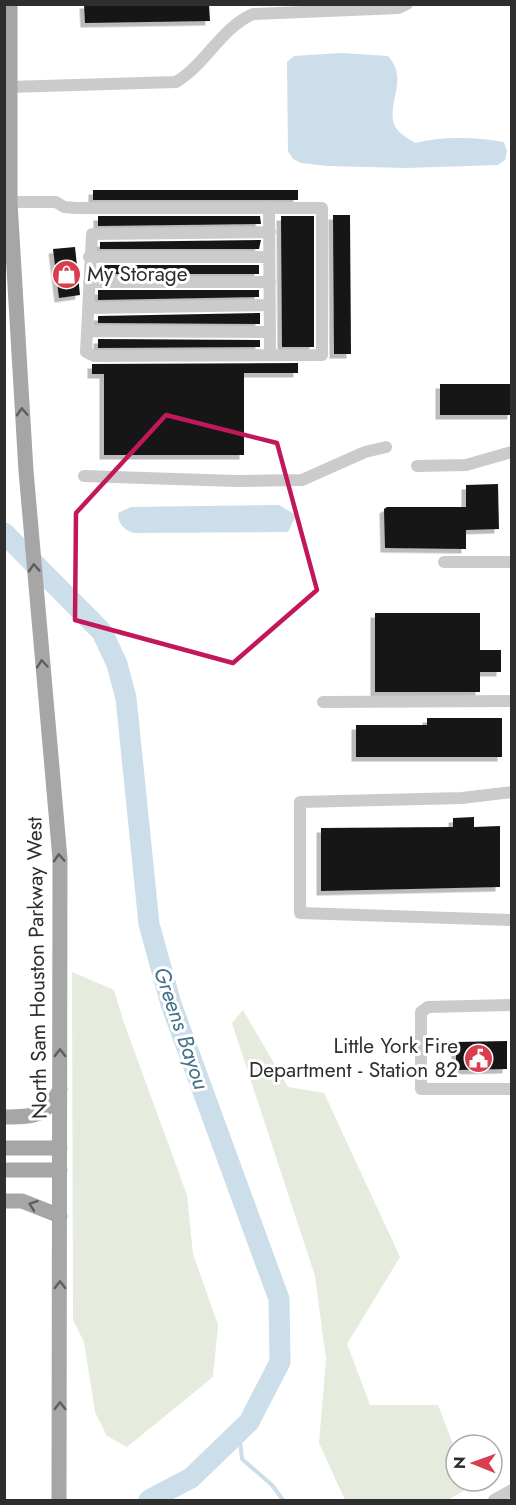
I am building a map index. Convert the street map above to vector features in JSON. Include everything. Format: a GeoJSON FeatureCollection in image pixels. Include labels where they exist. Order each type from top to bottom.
{"type":"FeatureCollection","features":[{"type":"Feature","properties":{"kind":"main road","name":"North Sam Houston Parkway West"},"geometry":{"type":"LineString","coordinates":[[10,4],[10,202],[26,471],[60,859],[59,1500]]}},
{"type":"Feature","properties":{"kind":"main road"},"geometry":{"type":"LineString","coordinates":[[4,1117],[25,1118],[40,1114],[52,1104],[60,1088]]}},
{"type":"Feature","properties":{"kind":"main road"},"geometry":{"type":"LineString","coordinates":[[4,1148],[60,1148]]}},
{"type":"Feature","properties":{"kind":"main road"},"geometry":{"type":"LineString","coordinates":[[4,1170],[60,1170]]}},
{"type":"Feature","properties":{"kind":"main road"},"geometry":{"type":"LineString","coordinates":[[4,1201],[22,1201],[60,1216]]}},
{"type":"Feature","properties":{"kind":"lane"},"geometry":{"type":"LineString","coordinates":[[9,87],[176,82],[193,71],[239,20],[253,14],[326,8],[399,8],[407,4]]}},
{"type":"Feature","properties":{"kind":"lane"},"geometry":{"type":"LineString","coordinates":[[10,202],[56,202],[64,207],[76,208],[322,208],[322,355],[94,356],[86,352],[89,257],[92,234],[97,232],[270,232]]}},
{"type":"Feature","properties":{"kind":"lane"},"geometry":{"type":"LineString","coordinates":[[269,207],[270,355]]}},
{"type":"Feature","properties":{"kind":"lane"},"geometry":{"type":"LineString","coordinates":[[89,257],[270,256]]}},
{"type":"Feature","properties":{"kind":"lane"},"geometry":{"type":"LineString","coordinates":[[89,282],[270,282]]}},
{"type":"Feature","properties":{"kind":"lane"},"geometry":{"type":"LineString","coordinates":[[88,308],[270,305]]}},
{"type":"Feature","properties":{"kind":"lane"},"geometry":{"type":"LineString","coordinates":[[87,331],[270,332]]}},
{"type":"Feature","properties":{"kind":"lane"},"geometry":{"type":"LineString","coordinates":[[84,476],[236,481],[302,480],[365,452],[386,447]]}},
{"type":"Feature","properties":{"kind":"lane"},"geometry":{"type":"LineString","coordinates":[[417,466],[466,465],[512,452]]}},
{"type":"Feature","properties":{"kind":"lane"},"geometry":{"type":"LineString","coordinates":[[444,562],[512,562]]}},
{"type":"Feature","properties":{"kind":"lane"},"geometry":{"type":"LineString","coordinates":[[323,702],[512,701]]}},
{"type":"Feature","properties":{"kind":"lane"},"geometry":{"type":"LineString","coordinates":[[512,792],[462,798],[300,802],[300,913],[512,920]]}},
{"type":"Feature","properties":{"kind":"lane"},"geometry":{"type":"LineString","coordinates":[[512,1005],[428,1007],[421,1012],[421,1089],[512,1089]]}},
{"type":"Feature","properties":{"kind":"lane"},"geometry":{"type":"LineString","coordinates":[[495,1500],[512,1490]]}},
{"type":"Feature","properties":{"kind":"highlighted area"},"geometry":{"type":"Polygon","coordinates":[[[166,415],[277,443],[317,590],[233,663],[75,620],[76,513],[166,415]]]}},
{"type":"Feature","properties":{"kind":"shaded area"},"geometry":{"type":"Polygon","coordinates":[[[72,972],[114,990],[187,1195],[193,1254],[218,1325],[213,1377],[127,1447],[107,1436],[95,1412],[84,1342],[73,1320],[72,972]]]}},
{"type":"Feature","properties":{"kind":"shaded area"},"geometry":{"type":"Polygon","coordinates":[[[243,1010],[288,1087],[324,1093],[400,1257],[347,1344],[370,1405],[438,1405],[449,1433],[444,1433],[444,1493],[460,1493],[448,1500],[345,1500],[319,1443],[326,1359],[315,1276],[232,1023],[243,1010]]]}},
{"type":"Feature","properties":{"kind":"water"},"geometry":{"type":"Polygon","coordinates":[[[342,53],[388,56],[397,73],[393,107],[394,124],[415,143],[459,138],[504,142],[507,151],[505,160],[498,165],[406,168],[328,166],[301,163],[293,159],[288,151],[287,62],[294,56],[342,53]]]}},
{"type":"Feature","properties":{"kind":"water"},"geometry":{"type":"Polygon","coordinates":[[[279,505],[296,515],[288,532],[134,533],[122,526],[118,513],[131,507],[279,505]]]}},
{"type":"Feature","properties":{"kind":"building"},"geometry":{"type":"Polygon","coordinates":[[[84,4],[209,4],[210,21],[85,23],[84,4]]]}},
{"type":"Feature","properties":{"kind":"building"},"geometry":{"type":"Polygon","coordinates":[[[93,190],[298,190],[298,200],[93,200],[93,190]]]}},
{"type":"Feature","properties":{"kind":"building"},"geometry":{"type":"Polygon","coordinates":[[[333,215],[350,215],[351,354],[334,354],[333,215]]]}},
{"type":"Feature","properties":{"kind":"building"},"geometry":{"type":"Polygon","coordinates":[[[98,216],[260,216],[261,224],[98,226],[98,216]]]}},
{"type":"Feature","properties":{"kind":"building"},"geometry":{"type":"Polygon","coordinates":[[[281,216],[314,216],[314,347],[282,347],[281,216]]]}},
{"type":"Feature","properties":{"kind":"building"},"geometry":{"type":"Polygon","coordinates":[[[261,240],[259,249],[100,249],[100,242],[261,240]]]}},
{"type":"Feature","properties":{"kind":"building"},"geometry":{"type":"Polygon","coordinates":[[[75,247],[80,295],[59,298],[53,249],[75,247]]]}},
{"type":"Feature","properties":{"kind":"building"},"geometry":{"type":"Polygon","coordinates":[[[99,265],[259,265],[259,274],[98,274],[99,265]]]}},
{"type":"Feature","properties":{"kind":"building"},"geometry":{"type":"Polygon","coordinates":[[[98,290],[259,290],[259,297],[98,300],[98,290]]]}},
{"type":"Feature","properties":{"kind":"building"},"geometry":{"type":"Polygon","coordinates":[[[260,313],[260,324],[98,323],[98,316],[260,313]]]}},
{"type":"Feature","properties":{"kind":"building"},"geometry":{"type":"Polygon","coordinates":[[[98,339],[260,340],[260,347],[98,348],[98,339]]]}},
{"type":"Feature","properties":{"kind":"building"},"geometry":{"type":"Polygon","coordinates":[[[298,363],[298,373],[244,373],[244,455],[104,455],[104,374],[92,374],[92,364],[298,363]]]}},
{"type":"Feature","properties":{"kind":"building"},"geometry":{"type":"Polygon","coordinates":[[[440,384],[512,384],[512,415],[440,415],[440,384]]]}},
{"type":"Feature","properties":{"kind":"building"},"geometry":{"type":"Polygon","coordinates":[[[498,484],[499,529],[466,530],[466,549],[385,548],[384,509],[387,507],[466,507],[466,485],[498,484]]]}},
{"type":"Feature","properties":{"kind":"building"},"geometry":{"type":"Polygon","coordinates":[[[375,613],[480,613],[480,650],[501,650],[501,672],[480,672],[480,692],[375,692],[375,613]]]}},
{"type":"Feature","properties":{"kind":"building"},"geometry":{"type":"Polygon","coordinates":[[[427,718],[502,718],[502,757],[356,757],[356,725],[427,725],[427,718]]]}},
{"type":"Feature","properties":{"kind":"building"},"geometry":{"type":"Polygon","coordinates":[[[474,817],[474,827],[500,826],[500,887],[321,891],[321,828],[453,827],[453,818],[474,817]]]}},
{"type":"Feature","properties":{"kind":"building"},"geometry":{"type":"Polygon","coordinates":[[[507,1041],[507,1069],[456,1070],[456,1042],[507,1041]]]}},
{"type":"Feature","properties":{"kind":"waterway","name":"Greens Bayou"},"geometry":{"type":"LineString","coordinates":[[4,533],[102,632],[117,664],[126,698],[149,924],[171,1004],[279,1299],[280,1362],[249,1422],[191,1478],[149,1500]]}},
{"type":"Feature","properties":{"kind":"waterway"},"geometry":{"type":"LineString","coordinates":[[239,1431],[242,1459],[272,1485],[283,1500]]}},
{"type":"Feature","properties":{"kind":"place","name":"My Storage"},"geometry":{"type":"Point","coordinates":[66,274]}},
{"type":"Feature","properties":{"kind":"place","name":"Little York Fire Department - Station 82"},"geometry":{"type":"Point","coordinates":[479,1058]}}]}
